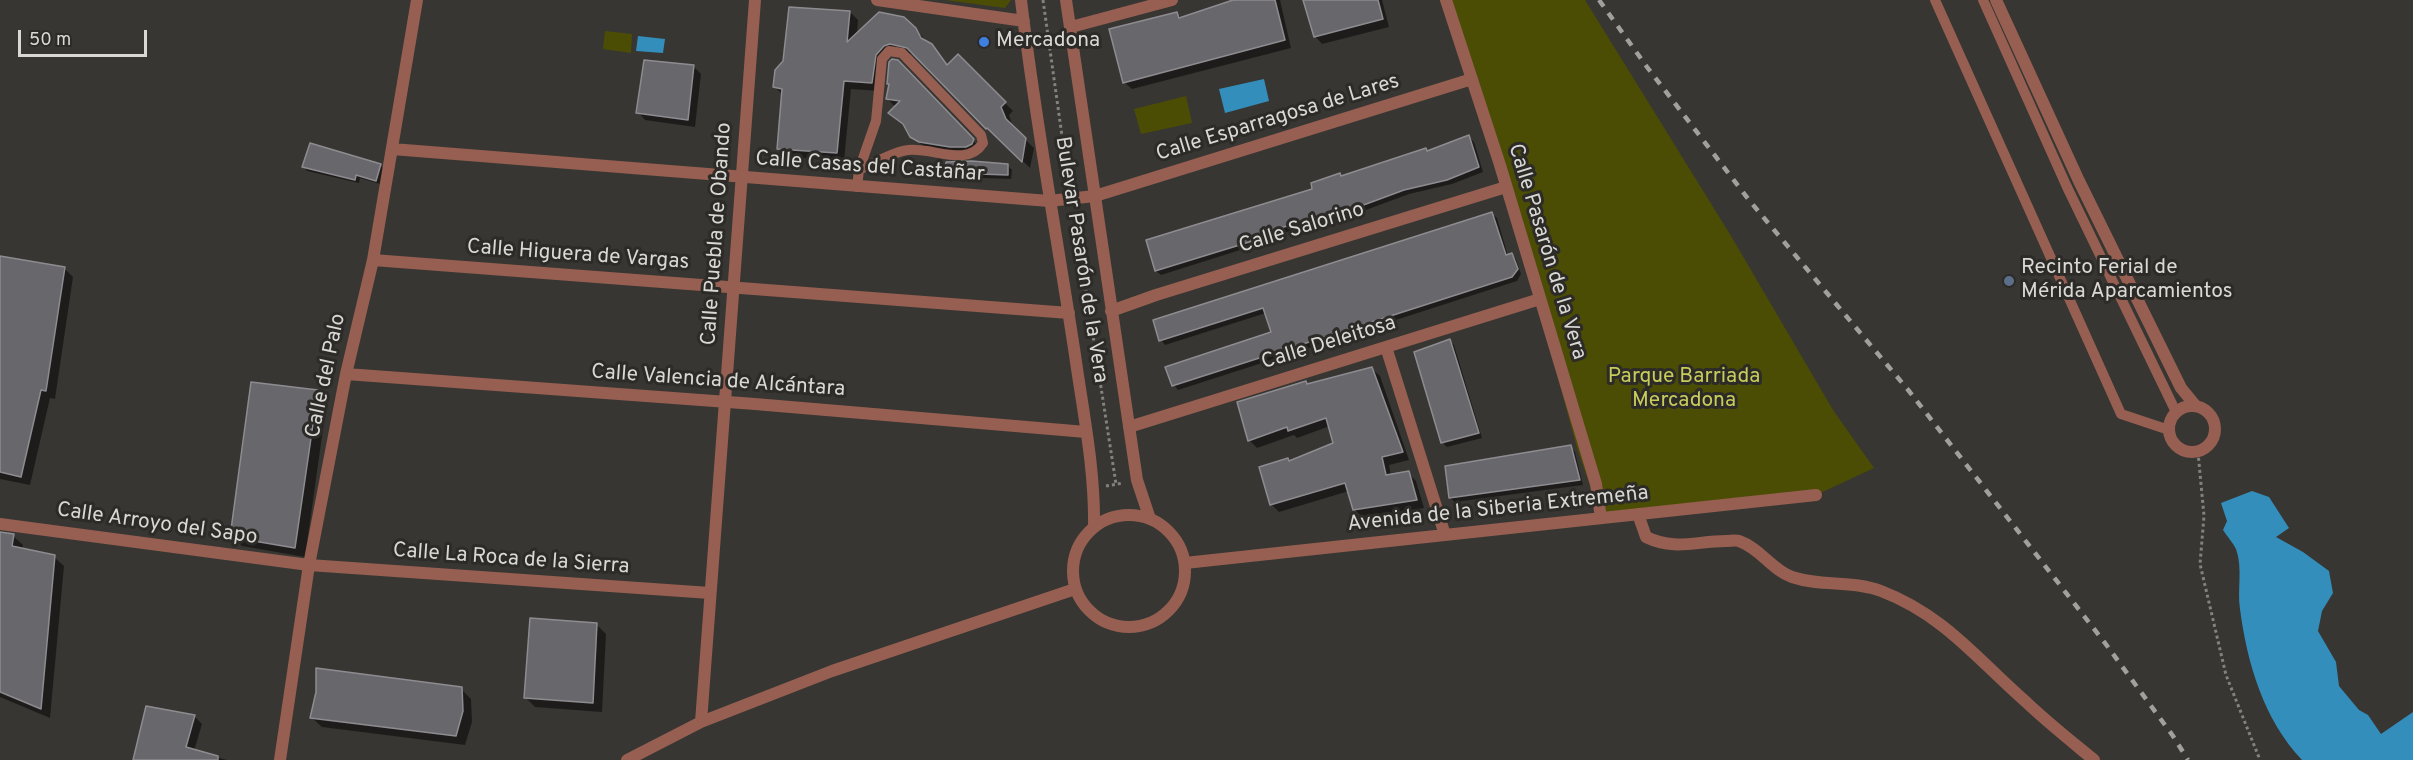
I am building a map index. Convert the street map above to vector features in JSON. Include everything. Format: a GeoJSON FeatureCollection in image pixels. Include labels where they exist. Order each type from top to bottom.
{"type":"FeatureCollection","features":[{"type":"Feature","properties":{"kind":"street","name":"Calle del Palo"},"geometry":{"type":"LineString","coordinates":[[280,760],[309,565],[346,374],[373,260],[417,0]]}},
{"type":"Feature","properties":{"kind":"street","name":"Calle Puebla de Obando"},"geometry":{"type":"LineString","coordinates":[[701,722],[755,0]]}},
{"type":"Feature","properties":{"kind":"street"},"geometry":{"type":"LineString","coordinates":[[877,0],[1024,21]]}},
{"type":"Feature","properties":{"kind":"street","name":"Bulevar Pasarón de la Vera"},"geometry":{"type":"LineString","coordinates":[[1021,0],[1049,201],[1095,489],[1094,527]]}},
{"type":"Feature","properties":{"kind":"street","name":"Bulevar Pasarón de la Vera"},"geometry":{"type":"LineString","coordinates":[[1066,0],[1128,427],[1137,480],[1150,519]]}},
{"type":"Feature","properties":{"kind":"street"},"geometry":{"type":"LineString","coordinates":[[1071,27],[1172,0]]}},
{"type":"Feature","properties":{"kind":"street","name":"Calle Pasarón de la Vera"},"geometry":{"type":"LineString","coordinates":[[1446,0],[1506,187],[1596,484],[1601,518]]}},
{"type":"Feature","properties":{"kind":"street"},"geometry":{"type":"LineString","coordinates":[[1996,0],[2079,181],[2160,347],[2181,388],[2194,405]]}},
{"type":"Feature","properties":{"kind":"street","name":"Calle Esparragosa de Lares"},"geometry":{"type":"LineString","coordinates":[[1095,196],[1472,78]]}},
{"type":"Feature","properties":{"kind":"street","name":"Calle Casas del Castañar"},"geometry":{"type":"LineString","coordinates":[[392,149],[1049,201],[1095,196]]}},
{"type":"Feature","properties":{"kind":"street","name":"Calle Salorino"},"geometry":{"type":"LineString","coordinates":[[1111,311],[1506,187]]}},
{"type":"Feature","properties":{"kind":"street","name":"Calle Higuera de Vargas"},"geometry":{"type":"LineString","coordinates":[[373,260],[1068,313]]}},
{"type":"Feature","properties":{"kind":"street","name":"Calle Deleitosa"},"geometry":{"type":"LineString","coordinates":[[1128,427],[1540,299]]}},
{"type":"Feature","properties":{"kind":"street"},"geometry":{"type":"LineString","coordinates":[[1386,347],[1445,535]]}},
{"type":"Feature","properties":{"kind":"street","name":"Calle Valencia de Alcántara"},"geometry":{"type":"LineString","coordinates":[[346,374],[1086,432]]}},
{"type":"Feature","properties":{"kind":"street"},"geometry":{"type":"LineString","coordinates":[[2194,405],[2207,410],[2215,421],[2215,434],[2209,445],[2198,452],[2188,452],[2179,448],[2172,440],[2169,430],[2170,420],[2176,412],[2184,406],[2194,405]]}},
{"type":"Feature","properties":{"kind":"street","name":"Avenida de la Siberia Extremeña"},"geometry":{"type":"LineString","coordinates":[[1185,563],[1816,495]]}},
{"type":"Feature","properties":{"kind":"street"},"geometry":{"type":"LineString","coordinates":[[1638,514],[1646,537],[1658,543],[1675,546],[1739,541],[1790,576],[1816,584],[1848,584],[1880,591],[1916,608],[1953,632],[2024,701],[2094,760]]}},
{"type":"Feature","properties":{"kind":"street"},"geometry":{"type":"LineString","coordinates":[[1131,515],[1150,519],[1167,529],[1179,544],[1185,563],[1184,583],[1177,601],[1164,616],[1147,625],[1117,627],[1099,619],[1084,606],[1075,589],[1072,569],[1074,559],[1081,541],[1094,527],[1112,518],[1131,515]]}},
{"type":"Feature","properties":{"kind":"street","name":"Calle Arroyo del Sapo"},"geometry":{"type":"LineString","coordinates":[[0,524],[309,565]]}},
{"type":"Feature","properties":{"kind":"street","name":"Calle La Roca de la Sierra"},"geometry":{"type":"LineString","coordinates":[[309,565],[710,593]]}},
{"type":"Feature","properties":{"kind":"street"},"geometry":{"type":"LineString","coordinates":[[627,760],[701,722],[832,671],[1075,589]]}},
{"type":"Feature","properties":{"kind":"lane"},"geometry":{"type":"LineString","coordinates":[[1935,0],[2121,414],[2169,430]]}},
{"type":"Feature","properties":{"kind":"lane"},"geometry":{"type":"LineString","coordinates":[[1983,0],[2067,187],[2176,412]]}},
{"type":"Feature","properties":{"kind":"lane"},"geometry":{"type":"LineString","coordinates":[[857,187],[859,170],[876,121],[882,59],[889,51],[902,53],[981,135],[983,143],[977,152],[966,156],[907,150],[859,170]]}},
{"type":"Feature","properties":{"kind":"path"},"geometry":{"type":"LineString","coordinates":[[1043,0],[1071,199],[1116,484]]}},
{"type":"Feature","properties":{"kind":"path"},"geometry":{"type":"LineString","coordinates":[[2198,452],[2204,516],[2200,564],[2226,675],[2260,760]]}},
{"type":"Feature","properties":{"kind":"path"},"geometry":{"type":"LineString","coordinates":[[1095,489],[1137,480]]}},
{"type":"Feature","properties":{"kind":"green space"},"geometry":{"type":"Polygon","coordinates":[[[945,0],[1011,0],[1005,8],[945,0]]]}},
{"type":"Feature","properties":{"kind":"green space","name":"Parque Barriada Mercadona"},"geometry":{"type":"Polygon","coordinates":[[[1442,0],[1585,0],[1731,236],[1833,410],[1874,468],[1816,495],[1601,518],[1577,448],[1506,187],[1442,0]]]}},
{"type":"Feature","properties":{"kind":"green space"},"geometry":{"type":"Polygon","coordinates":[[[605,31],[632,34],[631,53],[603,49],[605,31]]]}},
{"type":"Feature","properties":{"kind":"green space"},"geometry":{"type":"Polygon","coordinates":[[[1186,96],[1192,123],[1141,134],[1134,109],[1186,96]]]}},
{"type":"Feature","properties":{"kind":"water"},"geometry":{"type":"Polygon","coordinates":[[[638,36],[665,39],[663,53],[636,51],[638,36]]]}},
{"type":"Feature","properties":{"kind":"water"},"geometry":{"type":"Polygon","coordinates":[[[1264,79],[1269,101],[1225,113],[1219,89],[1264,79]]]}},
{"type":"Feature","properties":{"kind":"water"},"geometry":{"type":"Polygon","coordinates":[[[2252,491],[2269,497],[2289,528],[2276,537],[2303,552],[2329,571],[2333,593],[2322,611],[2318,631],[2336,662],[2339,686],[2359,710],[2368,715],[2381,734],[2413,712],[2413,760],[2302,760],[2277,727],[2259,690],[2247,650],[2240,609],[2238,556],[2235,547],[2223,530],[2227,521],[2221,503],[2252,491]]]}},
{"type":"Feature","properties":{"kind":"building"},"geometry":{"type":"Polygon","coordinates":[[[1233,0],[1275,0],[1285,40],[1123,83],[1109,29],[1177,12],[1179,18],[1233,0]]]}},
{"type":"Feature","properties":{"kind":"building"},"geometry":{"type":"Polygon","coordinates":[[[1303,0],[1378,0],[1383,19],[1314,37],[1303,0]]]}},
{"type":"Feature","properties":{"kind":"building"},"geometry":{"type":"Polygon","coordinates":[[[789,7],[850,11],[847,42],[879,12],[904,17],[916,28],[921,38],[932,44],[947,65],[958,54],[1006,102],[1001,107],[1006,119],[1026,138],[1022,162],[986,129],[907,48],[890,44],[884,46],[876,55],[872,83],[844,81],[837,153],[777,149],[782,89],[773,87],[775,70],[783,61],[789,7]]]}},
{"type":"Feature","properties":{"kind":"building"},"geometry":{"type":"Polygon","coordinates":[[[892,59],[898,60],[974,139],[972,144],[966,147],[950,147],[919,142],[910,137],[903,124],[888,113],[900,101],[886,99],[889,62],[892,59]]]}},
{"type":"Feature","properties":{"kind":"building"},"geometry":{"type":"Polygon","coordinates":[[[644,60],[694,65],[688,120],[636,113],[644,60]]]}},
{"type":"Feature","properties":{"kind":"building"},"geometry":{"type":"Polygon","coordinates":[[[1469,135],[1479,167],[1447,180],[1404,190],[1350,210],[1268,231],[1269,236],[1155,271],[1146,240],[1312,189],[1311,183],[1340,173],[1341,176],[1426,148],[1427,151],[1469,135]]]}},
{"type":"Feature","properties":{"kind":"building"},"geometry":{"type":"Polygon","coordinates":[[[310,143],[381,164],[376,181],[356,175],[355,180],[302,167],[310,143]]]}},
{"type":"Feature","properties":{"kind":"building"},"geometry":{"type":"Polygon","coordinates":[[[972,161],[1008,164],[1008,175],[950,173],[946,179],[946,162],[972,161]]]}},
{"type":"Feature","properties":{"kind":"building"},"geometry":{"type":"Polygon","coordinates":[[[1492,212],[1506,255],[1512,253],[1518,269],[1512,277],[1172,386],[1165,367],[1271,332],[1263,308],[1159,341],[1153,320],[1492,212]]]}},
{"type":"Feature","properties":{"kind":"building"},"geometry":{"type":"Polygon","coordinates":[[[0,256],[65,267],[46,391],[41,390],[21,477],[0,472],[0,256]]]}},
{"type":"Feature","properties":{"kind":"building"},"geometry":{"type":"Polygon","coordinates":[[[1450,339],[1479,433],[1441,443],[1414,352],[1450,339]]]}},
{"type":"Feature","properties":{"kind":"building"},"geometry":{"type":"Polygon","coordinates":[[[1372,367],[1403,452],[1382,457],[1386,475],[1409,471],[1417,500],[1353,510],[1345,483],[1270,505],[1259,467],[1288,458],[1289,461],[1333,443],[1326,418],[1288,431],[1287,427],[1248,441],[1237,402],[1306,381],[1307,384],[1372,367]]]}},
{"type":"Feature","properties":{"kind":"building"},"geometry":{"type":"Polygon","coordinates":[[[251,382],[318,390],[295,548],[230,537],[251,382]]]}},
{"type":"Feature","properties":{"kind":"building"},"geometry":{"type":"Polygon","coordinates":[[[1571,445],[1580,480],[1449,498],[1445,466],[1571,445]]]}},
{"type":"Feature","properties":{"kind":"building"},"geometry":{"type":"Polygon","coordinates":[[[0,532],[14,534],[12,546],[55,555],[41,709],[0,692],[0,532]]]}},
{"type":"Feature","properties":{"kind":"building"},"geometry":{"type":"Polygon","coordinates":[[[530,618],[597,623],[593,703],[524,698],[530,618]]]}},
{"type":"Feature","properties":{"kind":"building"},"geometry":{"type":"Polygon","coordinates":[[[316,668],[462,687],[463,711],[456,736],[310,718],[316,692],[316,668]]]}},
{"type":"Feature","properties":{"kind":"building"},"geometry":{"type":"Polygon","coordinates":[[[146,706],[195,715],[186,747],[218,756],[218,760],[133,760],[146,706]]]}},
{"type":"Feature","properties":{"kind":"railway"},"geometry":{"type":"LineString","coordinates":[[1599,0],[1647,67],[1749,200],[1909,391],[2105,643],[2188,760]]}},
{"type":"Feature","properties":{"kind":"place","name":"Mercadona"},"geometry":{"type":"Point","coordinates":[984,42]}},
{"type":"Feature","properties":{"kind":"place","name":"Recinto Ferial de Mérida Aparcamientos"},"geometry":{"type":"Point","coordinates":[2009,281]}}]}
